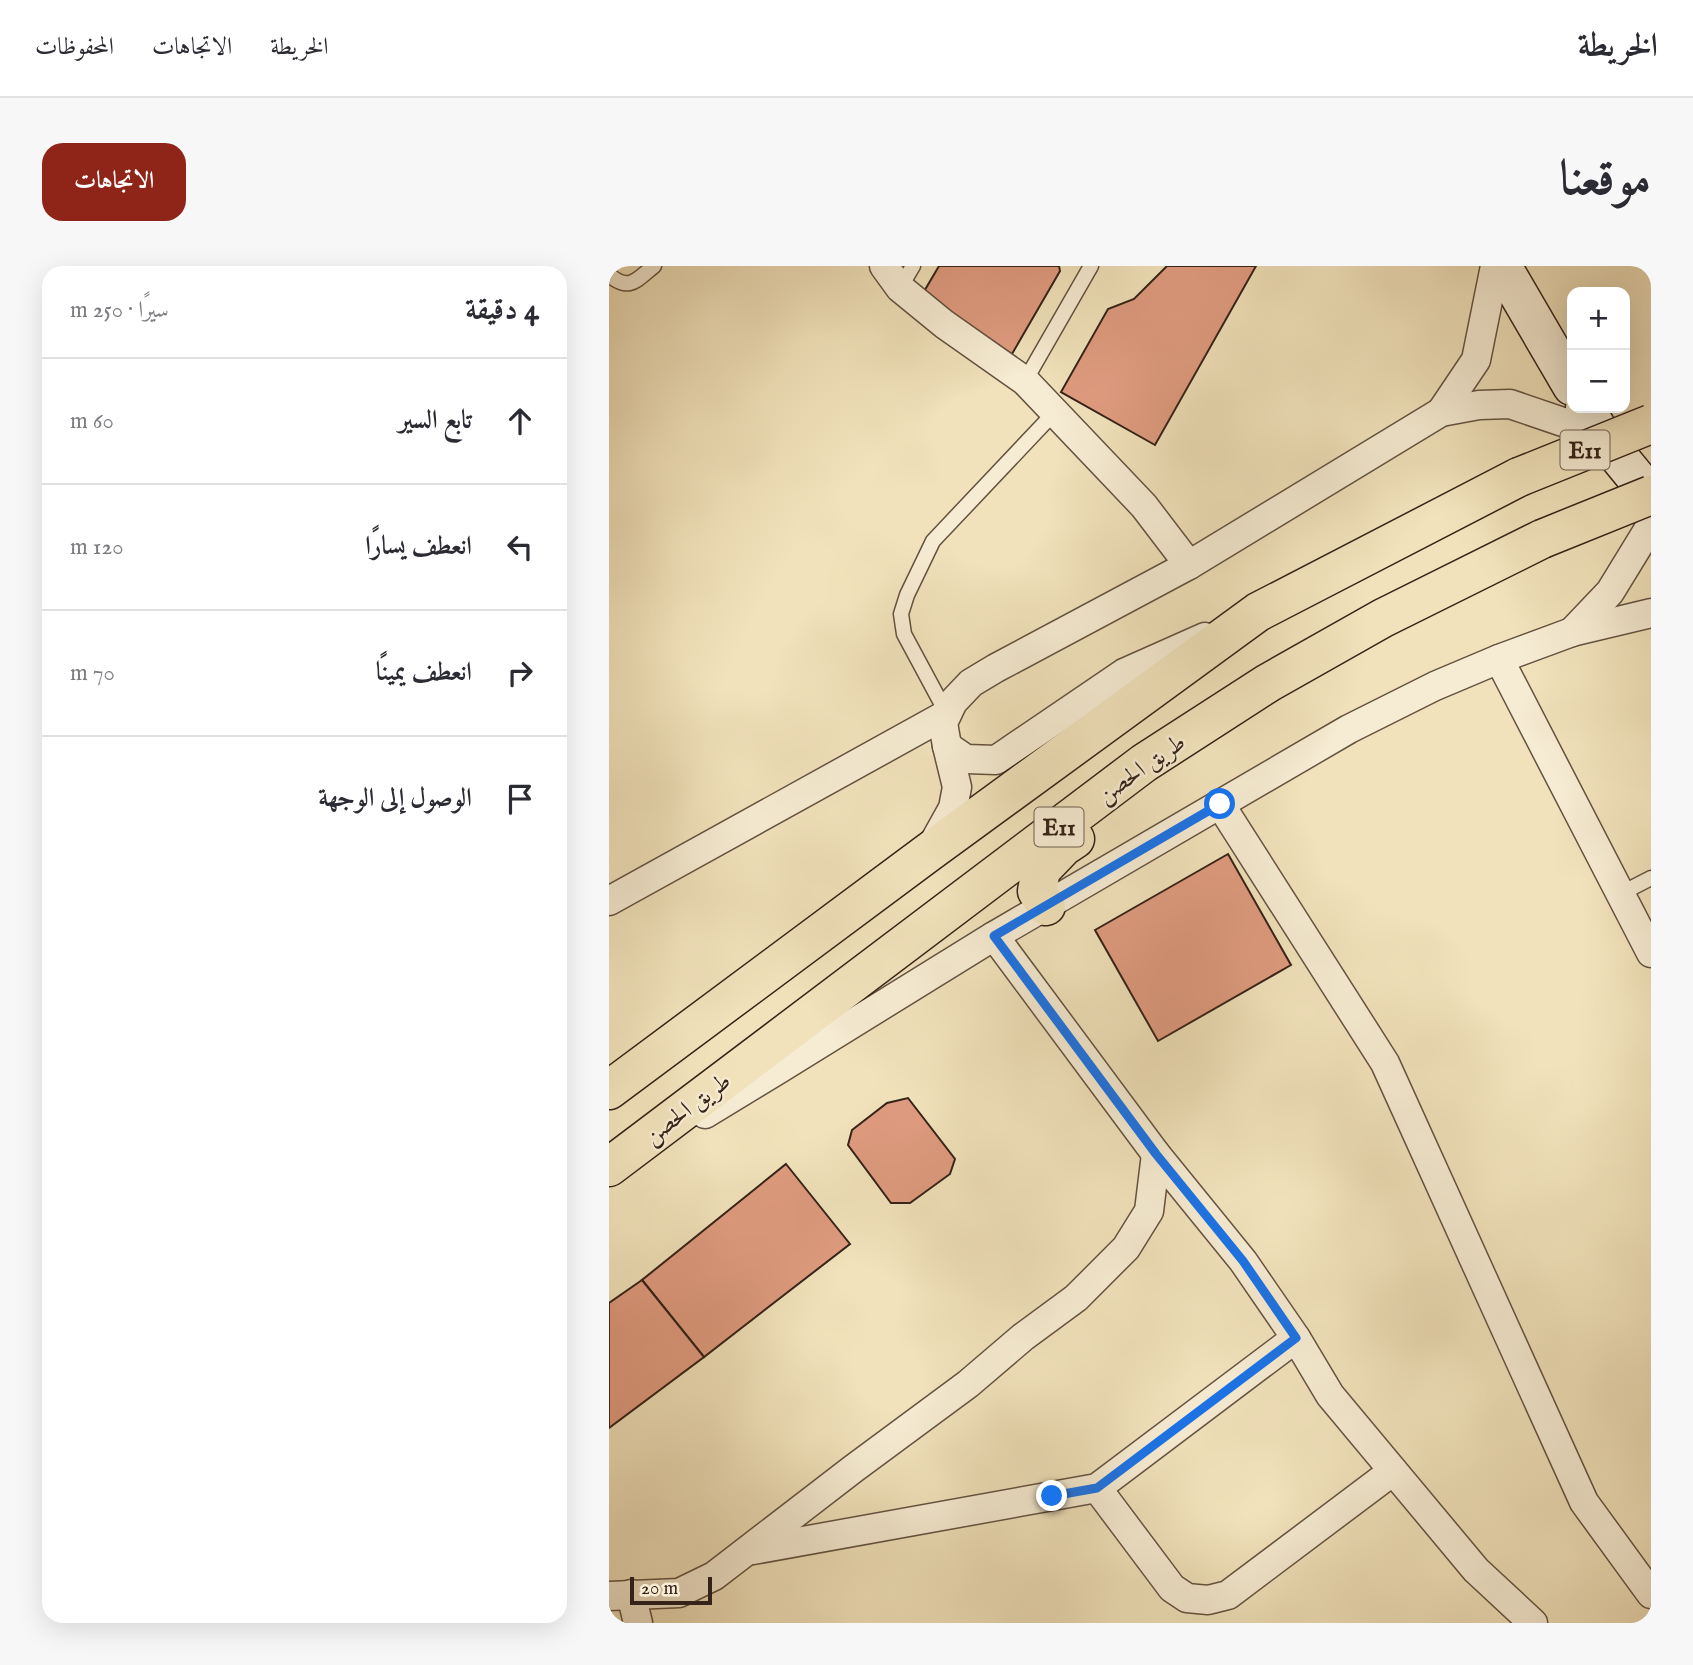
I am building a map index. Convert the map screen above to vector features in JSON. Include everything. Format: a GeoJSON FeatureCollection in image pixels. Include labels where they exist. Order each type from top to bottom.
{"type":"FeatureCollection","features":[{"type":"Feature","properties":{"kind":"main road"},"geometry":{"type":"LineString","coordinates":[[1502,266],[1567,377]]}},
{"type":"Feature","properties":{"kind":"main road"},"geometry":{"type":"LineString","coordinates":[[1593,421],[1651,495]]}},
{"type":"Feature","properties":{"kind":"main road","name":"E11"},"geometry":{"type":"LineString","coordinates":[[609,1090],[1258,612],[1519,477],[1651,424]]}},
{"type":"Feature","properties":{"kind":"main road","name":"طريق الحصن"},"geometry":{"type":"LineString","coordinates":[[609,1169],[1144,763],[1268,683],[1383,618],[1542,539],[1651,495]]}},
{"type":"Feature","properties":{"kind":"main road"},"geometry":{"type":"LineString","coordinates":[[1046,906],[1037,891],[1041,870],[1063,847],[1159,777],[1391,637],[1542,539]]}},
{"type":"Feature","properties":{"kind":"street"},"geometry":{"type":"LineString","coordinates":[[1441,412],[1476,360],[1495,266]]}},
{"type":"Feature","properties":{"kind":"street"},"geometry":{"type":"LineString","coordinates":[[899,273],[944,324],[1024,381],[1055,412],[1144,506],[1188,565]]}},
{"type":"Feature","properties":{"kind":"street"},"geometry":{"type":"LineString","coordinates":[[929,852],[953,808],[957,786],[943,723],[953,702],[971,683],[1188,565],[1441,412],[1479,405],[1510,404],[1593,421]]}},
{"type":"Feature","properties":{"kind":"street"},"geometry":{"type":"LineString","coordinates":[[1571,632],[1610,592],[1651,525]]}},
{"type":"Feature","properties":{"kind":"street"},"geometry":{"type":"LineString","coordinates":[[947,746],[966,759],[996,760],[1124,673],[1258,612]]}},
{"type":"Feature","properties":{"kind":"street"},"geometry":{"type":"LineString","coordinates":[[609,1169],[779,1069],[994,936],[1349,729],[1435,686],[1499,659],[1571,632],[1651,613]]}},
{"type":"Feature","properties":{"kind":"street"},"geometry":{"type":"LineString","coordinates":[[1499,659],[1651,953]]}},
{"type":"Feature","properties":{"kind":"street"},"geometry":{"type":"LineString","coordinates":[[609,901],[947,714]]}},
{"type":"Feature","properties":{"kind":"street"},"geometry":{"type":"LineString","coordinates":[[1220,804],[1384,1063],[1584,1502],[1651,1594]]}},
{"type":"Feature","properties":{"kind":"street"},"geometry":{"type":"LineString","coordinates":[[994,936],[1156,1154],[1243,1261],[1296,1338],[1330,1395],[1475,1570],[1533,1623]]}},
{"type":"Feature","properties":{"kind":"street"},"geometry":{"type":"LineString","coordinates":[[620,1595],[679,1593],[714,1576],[968,1384],[1023,1337],[1076,1298],[1126,1248],[1149,1211],[1156,1154]]}},
{"type":"Feature","properties":{"kind":"street"},"geometry":{"type":"LineString","coordinates":[[747,1551],[1097,1488],[1296,1338]]}},
{"type":"Feature","properties":{"kind":"street"},"geometry":{"type":"LineString","coordinates":[[1097,1488],[1172,1588],[1187,1598],[1208,1600],[1229,1595],[1393,1471]]}},
{"type":"Feature","properties":{"kind":"street"},"geometry":{"type":"LineString","coordinates":[[620,1595],[638,1623]]}},
{"type":"Feature","properties":{"kind":"lane"},"geometry":{"type":"LineString","coordinates":[[609,275],[619,283],[633,283],[654,266]]}},
{"type":"Feature","properties":{"kind":"lane"},"geometry":{"type":"LineString","coordinates":[[1024,381],[1091,266]]}},
{"type":"Feature","properties":{"kind":"lane"},"geometry":{"type":"LineString","coordinates":[[947,714],[904,634],[901,614],[907,596],[933,541],[1055,412]]}},
{"type":"Feature","properties":{"kind":"lane"},"geometry":{"type":"LineString","coordinates":[[1620,894],[1651,878]]}},
{"type":"Feature","properties":{"kind":"building"},"geometry":{"type":"Polygon","coordinates":[[[939,266],[1059,266],[1060,271],[1012,354],[919,300],[939,266]]]}},
{"type":"Feature","properties":{"kind":"building"},"geometry":{"type":"Polygon","coordinates":[[[1167,266],[1256,266],[1155,445],[1061,392],[1108,309],[1134,299],[1167,266]]]}},
{"type":"Feature","properties":{"kind":"building"},"geometry":{"type":"Polygon","coordinates":[[[1228,854],[1291,965],[1158,1041],[1095,930],[1228,854]]]}},
{"type":"Feature","properties":{"kind":"building"},"geometry":{"type":"Polygon","coordinates":[[[908,1098],[955,1159],[950,1174],[910,1203],[891,1203],[848,1145],[852,1130],[887,1103],[908,1098]]]}},
{"type":"Feature","properties":{"kind":"building"},"geometry":{"type":"Polygon","coordinates":[[[786,1164],[850,1244],[704,1357],[642,1280],[786,1164]]]}},
{"type":"Feature","properties":{"kind":"building"},"geometry":{"type":"Polygon","coordinates":[[[642,1280],[704,1357],[609,1428],[609,1303],[642,1280]]]}},
{"type":"Feature","properties":{"kind":"route"},"geometry":{"type":"LineString","coordinates":[[1052,1496],[1097,1488],[1296,1338],[1243,1261],[1156,1154],[994,936],[1220,804]]}}]}
